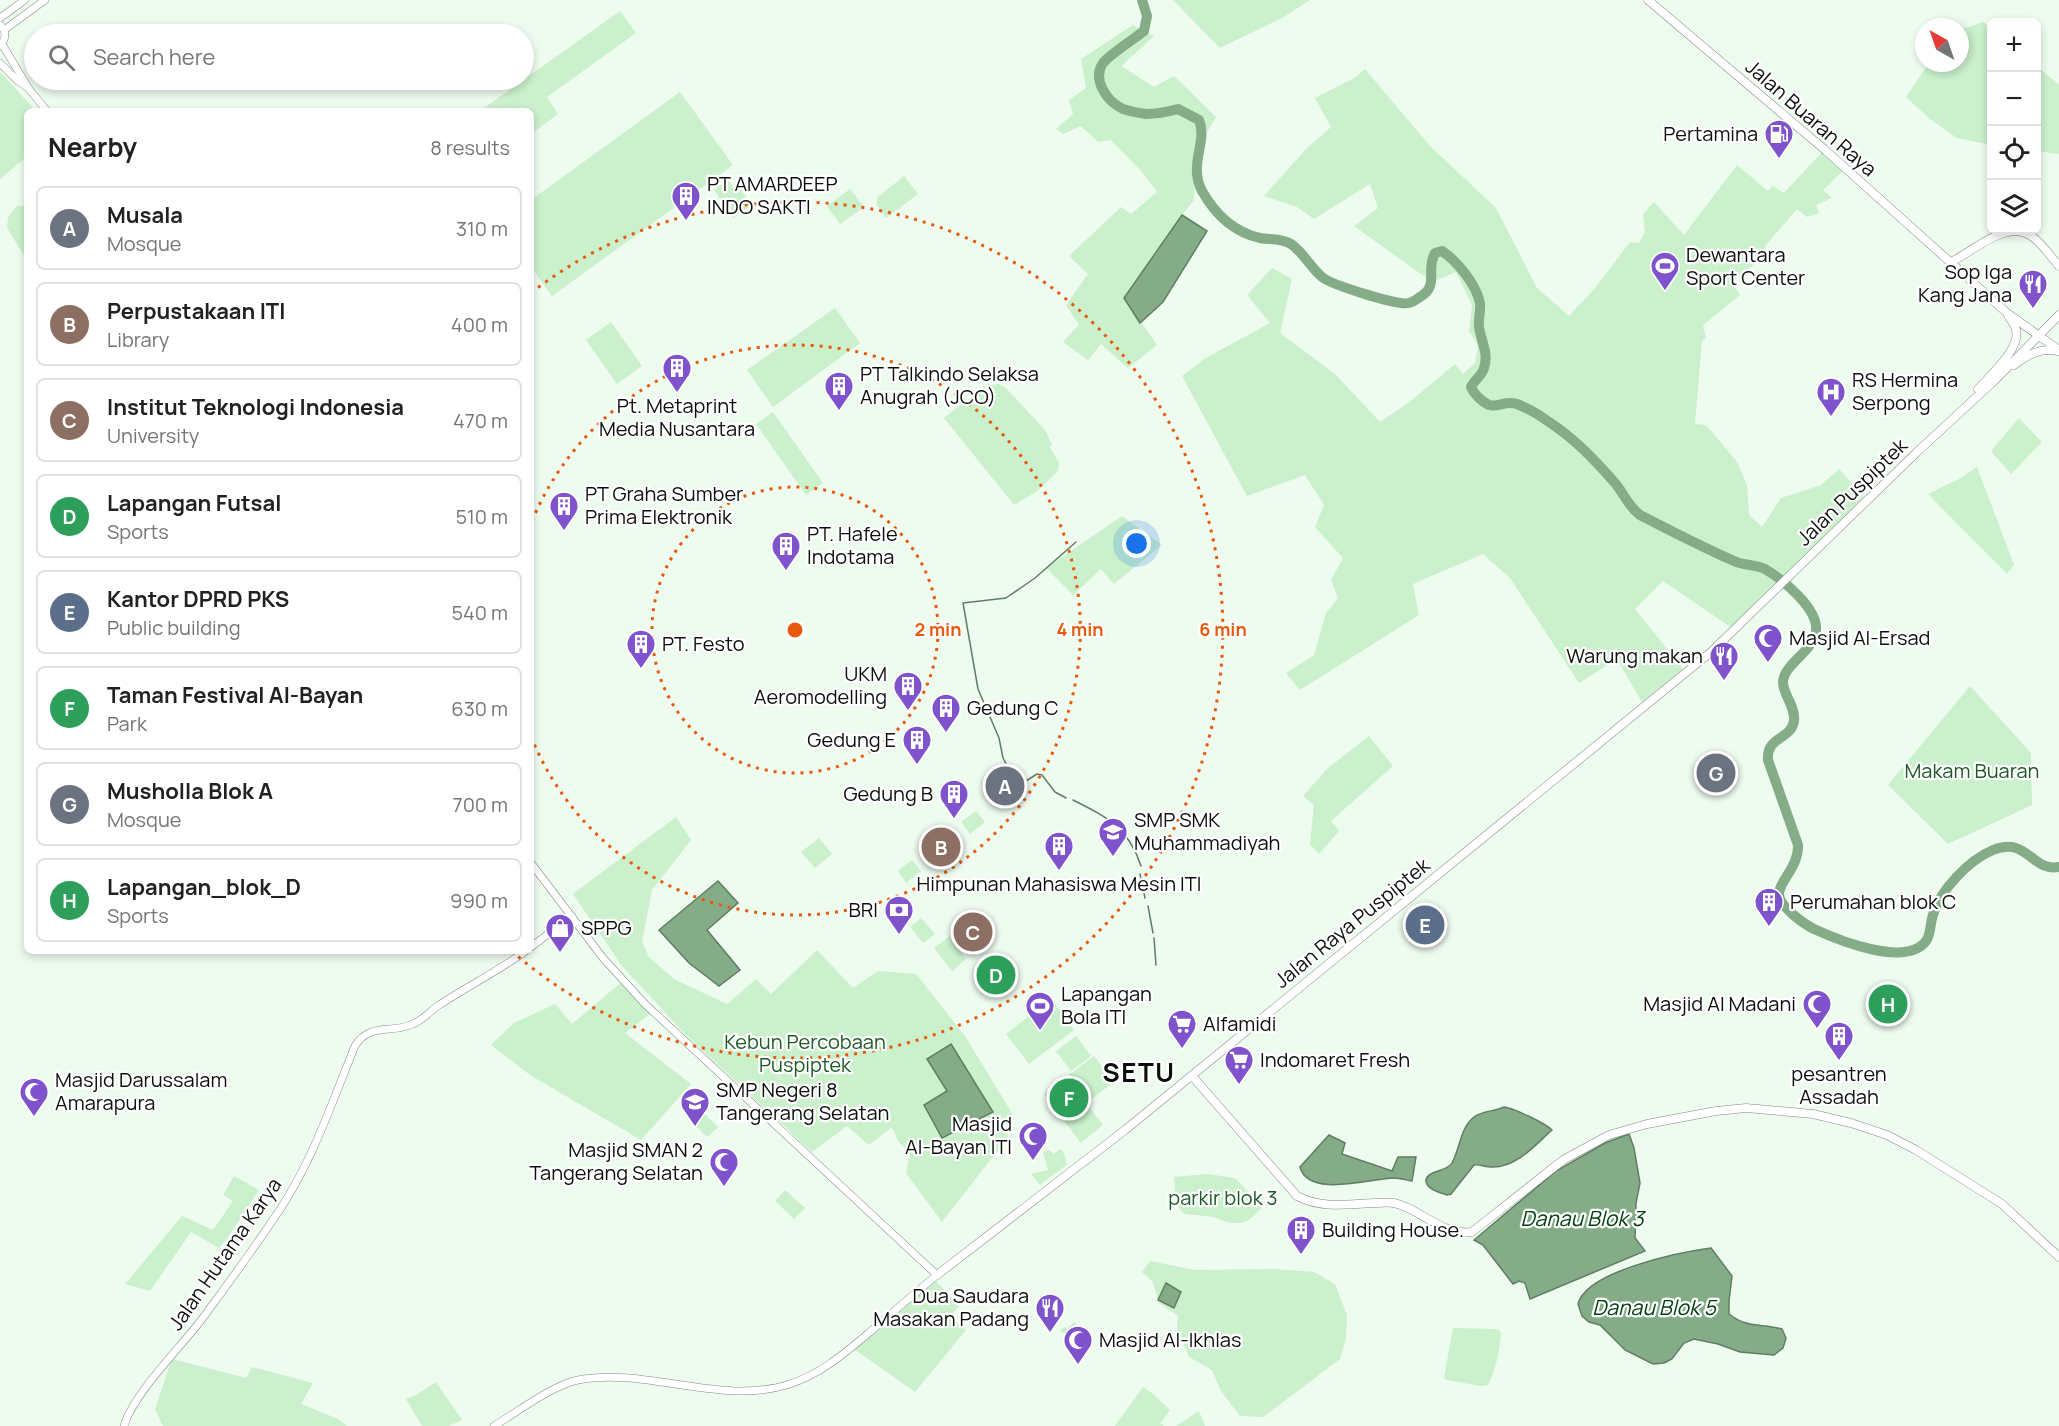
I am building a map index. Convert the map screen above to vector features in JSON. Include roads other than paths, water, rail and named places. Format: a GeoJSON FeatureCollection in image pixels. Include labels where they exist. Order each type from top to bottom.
{"type":"FeatureCollection","features":[{"type":"Feature","properties":{"kind":"main road"},"geometry":{"type":"LineString","coordinates":[[0,18],[25,0]]}},
{"type":"Feature","properties":{"kind":"main road"},"geometry":{"type":"LineString","coordinates":[[24,81],[1,45],[5,37],[2,27],[45,0]]}},
{"type":"Feature","properties":{"kind":"main road","name":"Jalan Buaran Raya"},"geometry":{"type":"LineString","coordinates":[[1648,0],[1824,148],[2007,313],[2059,351]]}},
{"type":"Feature","properties":{"kind":"main road"},"geometry":{"type":"LineString","coordinates":[[0,63],[24,85]]}},
{"type":"Feature","properties":{"kind":"main road"},"geometry":{"type":"LineString","coordinates":[[30,90],[45,108]]}},
{"type":"Feature","properties":{"kind":"main road"},"geometry":{"type":"LineString","coordinates":[[1951,262],[1998,234],[2018,232],[2032,236],[2059,266]]}},
{"type":"Feature","properties":{"kind":"main road"},"geometry":{"type":"LineString","coordinates":[[1959,270],[1958,265],[1961,258]]}},
{"type":"Feature","properties":{"kind":"main road"},"geometry":{"type":"LineString","coordinates":[[1956,415],[2007,356],[2014,344],[2016,328],[2007,313]]}},
{"type":"Feature","properties":{"kind":"main road","name":"Jalan Puspiptek"},"geometry":{"type":"LineString","coordinates":[[1779,587],[1994,381],[2059,315]]}},
{"type":"Feature","properties":{"kind":"main road"},"geometry":{"type":"LineString","coordinates":[[1994,381],[2030,353],[2049,349],[2059,351]]}},
{"type":"Feature","properties":{"kind":"main road","name":"Jalan Raya Puspiptek"},"geometry":{"type":"LineString","coordinates":[[937,1275],[1192,1076],[1711,652],[1779,587]]}},
{"type":"Feature","properties":{"kind":"main road"},"geometry":{"type":"LineString","coordinates":[[494,1426],[564,1384],[579,1380],[608,1378],[740,1391],[771,1389],[799,1381],[832,1362],[937,1275],[656,1014],[615,972],[534,867]]}},
{"type":"Feature","properties":{"kind":"main road"},"geometry":{"type":"LineString","coordinates":[[534,945],[572,916]]}},
{"type":"Feature","properties":{"kind":"main road","name":"Jalan Hutama Karya"},"geometry":{"type":"LineString","coordinates":[[125,1425],[146,1390],[202,1320],[286,1198],[321,1134],[355,1046],[361,1037],[373,1031],[401,1028],[416,1023],[439,1005],[521,954]]}},
{"type":"Feature","properties":{"kind":"main road"},"geometry":{"type":"LineString","coordinates":[[1192,1076],[1297,1196],[1323,1204],[1398,1203],[1437,1225],[1459,1232],[1472,1232],[1563,1160],[1609,1135],[1647,1124],[1716,1111],[1746,1108],[1777,1109],[1851,1123],[1887,1135],[1916,1150],[2002,1204],[2059,1257]]}},
{"type":"Feature","properties":{"kind":"water"},"geometry":{"type":"Polygon","coordinates":[[[1182,215],[1207,231],[1163,302],[1140,323],[1124,298],[1182,215]]]}},
{"type":"Feature","properties":{"kind":"water"},"geometry":{"type":"Polygon","coordinates":[[[718,881],[738,903],[707,930],[740,970],[719,986],[689,963],[659,930],[718,881]]]}},
{"type":"Feature","properties":{"kind":"water"},"geometry":{"type":"Polygon","coordinates":[[[951,1044],[993,1112],[942,1138],[924,1105],[947,1091],[927,1059],[951,1044]]]}},
{"type":"Feature","properties":{"kind":"water"},"geometry":{"type":"Polygon","coordinates":[[[1504,1107],[1529,1116],[1552,1130],[1525,1154],[1510,1163],[1490,1167],[1474,1165],[1451,1194],[1441,1193],[1428,1186],[1426,1180],[1430,1174],[1452,1163],[1469,1122],[1481,1113],[1504,1107]]]}},
{"type":"Feature","properties":{"kind":"water","name":"Danau Blok 3"},"geometry":{"type":"Polygon","coordinates":[[[1629,1134],[1634,1148],[1640,1183],[1636,1203],[1635,1238],[1645,1251],[1530,1299],[1525,1283],[1519,1281],[1513,1284],[1483,1245],[1474,1240],[1556,1171],[1605,1143],[1629,1134]]]}},
{"type":"Feature","properties":{"kind":"water"},"geometry":{"type":"Polygon","coordinates":[[[1329,1135],[1345,1143],[1342,1154],[1392,1171],[1398,1157],[1416,1157],[1412,1181],[1393,1178],[1341,1184],[1315,1182],[1305,1176],[1300,1167],[1329,1135]]]}},
{"type":"Feature","properties":{"kind":"water","name":"Danau Blok 5"},"geometry":{"type":"Polygon","coordinates":[[[1711,1248],[1732,1276],[1729,1314],[1749,1324],[1782,1329],[1786,1338],[1783,1348],[1774,1355],[1740,1352],[1694,1339],[1684,1343],[1672,1359],[1664,1363],[1653,1364],[1625,1350],[1600,1325],[1589,1322],[1582,1316],[1578,1304],[1585,1292],[1598,1282],[1636,1265],[1711,1248]]]}},
{"type":"Feature","properties":{"kind":"water"},"geometry":{"type":"Polygon","coordinates":[[[1166,1283],[1181,1292],[1174,1308],[1158,1300],[1166,1283]]]}},
{"type":"Feature","properties":{"kind":"waterway"},"geometry":{"type":"LineString","coordinates":[[1142,0],[1147,16],[1144,31],[1106,59],[1100,69],[1100,82],[1111,101],[1123,109],[1146,114],[1178,109],[1199,120],[1201,137],[1197,162],[1198,181],[1207,199],[1226,221],[1250,235],[1291,244],[1328,281],[1365,294],[1403,303],[1412,302],[1426,292],[1431,283],[1432,260],[1435,253],[1442,251],[1465,274],[1480,303],[1479,327],[1485,363],[1482,373],[1471,387],[1479,398],[1494,406],[1506,403],[1517,404],[1540,416],[1574,441],[1591,457],[1640,515],[1734,561],[1765,569],[1789,587],[1805,604],[1815,621],[1816,630],[1811,644],[1788,669],[1783,682],[1794,721],[1788,732],[1775,742],[1768,752],[1768,760],[1798,845],[1795,860],[1779,895],[1788,910],[1810,927],[1855,945],[1888,952],[1903,952],[1916,949],[1926,941],[1937,905],[1949,886],[1965,868],[1993,850],[2014,847],[2042,864],[2059,867]]}},
{"type":"Feature","properties":{"kind":"waterway"},"geometry":{"type":"LineString","coordinates":[[1066,798],[1055,792],[1042,775],[1037,774],[1018,786],[1003,758],[999,738],[978,689],[963,603],[1006,598],[1035,578],[1076,542]]}},
{"type":"Feature","properties":{"kind":"waterway"},"geometry":{"type":"LineString","coordinates":[[1073,800],[1115,825],[1130,842],[1141,866]]}},
{"type":"Feature","properties":{"kind":"waterway"},"geometry":{"type":"LineString","coordinates":[[1140,874],[1145,898]]}},
{"type":"Feature","properties":{"kind":"waterway"},"geometry":{"type":"LineString","coordinates":[[1148,906],[1153,933]]}},
{"type":"Feature","properties":{"kind":"waterway"},"geometry":{"type":"LineString","coordinates":[[1154,938],[1156,965]]}},
{"type":"Feature","properties":{"kind":"place","name":"Pertamina"},"geometry":{"type":"Point","coordinates":[1779,160]}},
{"type":"Feature","properties":{"kind":"place","name":"PT AMARDEEP INDO SAKTI"},"geometry":{"type":"Point","coordinates":[686,222]}},
{"type":"Feature","properties":{"kind":"place","name":"Dewantara Sport Center"},"geometry":{"type":"Point","coordinates":[1665,292]}},
{"type":"Feature","properties":{"kind":"place","name":"Sop Iga Kang Jana"},"geometry":{"type":"Point","coordinates":[2033,310]}},
{"type":"Feature","properties":{"kind":"place","name":"Pt. Metaprint Media Nusantara"},"geometry":{"type":"Point","coordinates":[677,394]}},
{"type":"Feature","properties":{"kind":"place","name":"PT Talkindo Selaksa Anugrah (JCO)"},"geometry":{"type":"Point","coordinates":[839,412]}},
{"type":"Feature","properties":{"kind":"place","name":"RS Hermina Serpong"},"geometry":{"type":"Point","coordinates":[1831,418]}},
{"type":"Feature","properties":{"kind":"place","name":"PT Graha Sumber Prima Elektronik"},"geometry":{"type":"Point","coordinates":[564,532]}},
{"type":"Feature","properties":{"kind":"place","name":"PT. Hafele Indotama"},"geometry":{"type":"Point","coordinates":[786,572]}},
{"type":"Feature","properties":{"kind":"place","name":"Masjid Al-Ersad"},"geometry":{"type":"Point","coordinates":[1768,664]}},
{"type":"Feature","properties":{"kind":"place","name":"PT. Festo"},"geometry":{"type":"Point","coordinates":[641,670]}},
{"type":"Feature","properties":{"kind":"place","name":"Warung makan"},"geometry":{"type":"Point","coordinates":[1724,682]}},
{"type":"Feature","properties":{"kind":"place","name":"UKM Aeromodelling"},"geometry":{"type":"Point","coordinates":[908,712]}},
{"type":"Feature","properties":{"kind":"place","name":"Gedung C"},"geometry":{"type":"Point","coordinates":[946,734]}},
{"type":"Feature","properties":{"kind":"place","name":"Gedung E"},"geometry":{"type":"Point","coordinates":[917,766]}},
{"type":"Feature","properties":{"kind":"place","name":"Musholla Blok A"},"geometry":{"type":"Point","coordinates":[1716,773]}},
{"type":"Feature","properties":{"kind":"place","name":"Musala"},"geometry":{"type":"Point","coordinates":[1005,786]}},
{"type":"Feature","properties":{"kind":"place","name":"Gedung B"},"geometry":{"type":"Point","coordinates":[954,820]}},
{"type":"Feature","properties":{"kind":"place","name":"Perpustakaan ITI"},"geometry":{"type":"Point","coordinates":[941,847]}},
{"type":"Feature","properties":{"kind":"place","name":"SMP SMK Muhammadiyah"},"geometry":{"type":"Point","coordinates":[1113,858]}},
{"type":"Feature","properties":{"kind":"place","name":"Himpunan Mahasiswa Mesin ITI"},"geometry":{"type":"Point","coordinates":[1059,872]}},
{"type":"Feature","properties":{"kind":"place","name":"Kantor DPRD PKS"},"geometry":{"type":"Point","coordinates":[1425,925]}},
{"type":"Feature","properties":{"kind":"place","name":"Perumahan blok C"},"geometry":{"type":"Point","coordinates":[1769,928]}},
{"type":"Feature","properties":{"kind":"place","name":"Institut Teknologi Indonesia"},"geometry":{"type":"Point","coordinates":[973,932]}},
{"type":"Feature","properties":{"kind":"place","name":"BRI"},"geometry":{"type":"Point","coordinates":[899,936]}},
{"type":"Feature","properties":{"kind":"place","name":"SPPG"},"geometry":{"type":"Point","coordinates":[560,954]}},
{"type":"Feature","properties":{"kind":"place","name":"Lapangan Futsal"},"geometry":{"type":"Point","coordinates":[996,975]}},
{"type":"Feature","properties":{"kind":"place","name":"Lapangan_blok_D"},"geometry":{"type":"Point","coordinates":[1888,1004]}},
{"type":"Feature","properties":{"kind":"place","name":"Masjid Al Madani"},"geometry":{"type":"Point","coordinates":[1817,1030]}},
{"type":"Feature","properties":{"kind":"place","name":"Lapangan Bola ITI"},"geometry":{"type":"Point","coordinates":[1040,1032]}},
{"type":"Feature","properties":{"kind":"place","name":"Alfamidi"},"geometry":{"type":"Point","coordinates":[1182,1050]}},
{"type":"Feature","properties":{"kind":"place","name":"pesantren Assadah"},"geometry":{"type":"Point","coordinates":[1839,1062]}},
{"type":"Feature","properties":{"kind":"place","name":"Indomaret Fresh"},"geometry":{"type":"Point","coordinates":[1239,1086]}},
{"type":"Feature","properties":{"kind":"place","name":"Taman Festival Al-Bayan"},"geometry":{"type":"Point","coordinates":[1069,1098]}},
{"type":"Feature","properties":{"kind":"place","name":"Masjid Darussalam Amarapura"},"geometry":{"type":"Point","coordinates":[34,1118]}},
{"type":"Feature","properties":{"kind":"place","name":"SMP Negeri 8 Tangerang Selatan"},"geometry":{"type":"Point","coordinates":[695,1128]}},
{"type":"Feature","properties":{"kind":"place","name":"Masjid Al-Bayan ITI"},"geometry":{"type":"Point","coordinates":[1033,1162]}},
{"type":"Feature","properties":{"kind":"place","name":"Masjid SMAN 2 Tangerang Selatan"},"geometry":{"type":"Point","coordinates":[724,1188]}},
{"type":"Feature","properties":{"kind":"place","name":"Building House."},"geometry":{"type":"Point","coordinates":[1301,1256]}},
{"type":"Feature","properties":{"kind":"place","name":"Dua Saudara Masakan Padang"},"geometry":{"type":"Point","coordinates":[1050,1334]}},
{"type":"Feature","properties":{"kind":"place","name":"Masjid Al-Ikhlas"},"geometry":{"type":"Point","coordinates":[1078,1366]}},
{"type":"Feature","properties":{"kind":"district","name":"SETU"},"geometry":{"type":"Point","coordinates":[1139,1073]}},
{"type":"Feature","properties":{"kind":"park label","name":"Makam Buaran"},"geometry":{"type":"Point","coordinates":[1972,771]}},
{"type":"Feature","properties":{"kind":"park label","name":"Kebun Percobaan Puspiptek"},"geometry":{"type":"Point","coordinates":[805,1054]}},
{"type":"Feature","properties":{"kind":"park label","name":"parkir blok 3"},"geometry":{"type":"Point","coordinates":[1223,1198]}}]}
